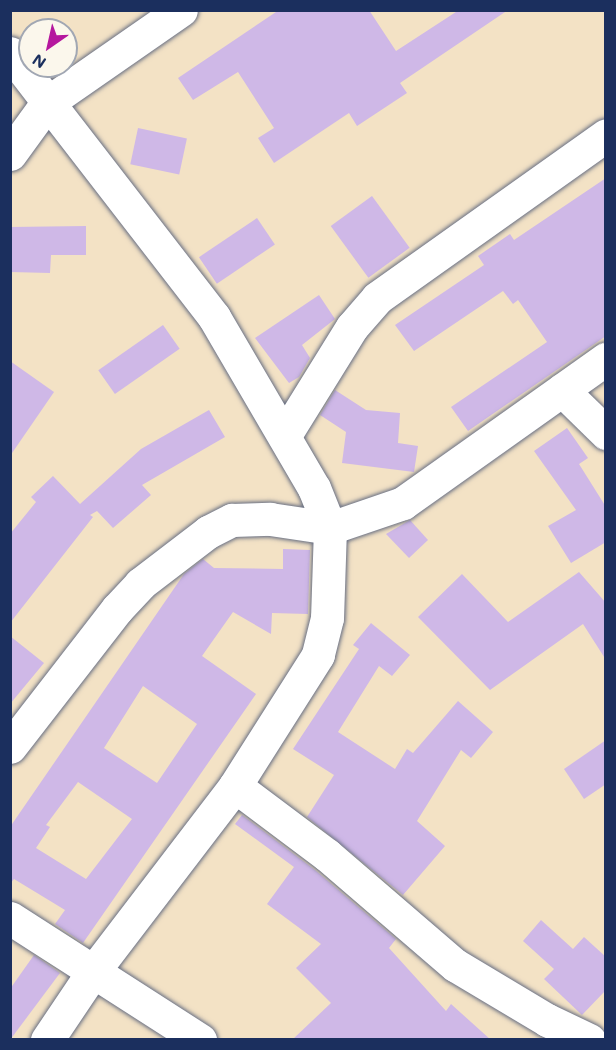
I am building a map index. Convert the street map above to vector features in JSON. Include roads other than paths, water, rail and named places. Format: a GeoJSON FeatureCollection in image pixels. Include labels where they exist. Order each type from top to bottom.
{"type":"FeatureCollection","features":[{"type":"Feature","properties":{"kind":"street"},"geometry":{"type":"LineString","coordinates":[[10,154],[47,103],[181,10]]}},
{"type":"Feature","properties":{"kind":"street"},"geometry":{"type":"LineString","coordinates":[[10,53],[214,317],[285,435],[314,488],[330,528],[327,618],[318,655],[235,786],[92,973],[47,1040]]}},
{"type":"Feature","properties":{"kind":"street"},"geometry":{"type":"LineString","coordinates":[[285,435],[352,327],[378,298],[606,135]]}},
{"type":"Feature","properties":{"kind":"street"},"geometry":{"type":"LineString","coordinates":[[10,747],[117,609],[140,584],[208,532],[232,520],[260,519],[330,528],[403,502],[425,490],[606,359]]}},
{"type":"Feature","properties":{"kind":"street"},"geometry":{"type":"LineString","coordinates":[[562,390],[606,434]]}},
{"type":"Feature","properties":{"kind":"street"},"geometry":{"type":"LineString","coordinates":[[235,786],[327,855],[455,966],[547,1020],[589,1040]]}},
{"type":"Feature","properties":{"kind":"street"},"geometry":{"type":"LineString","coordinates":[[10,918],[92,973],[200,1040]]}}]}
